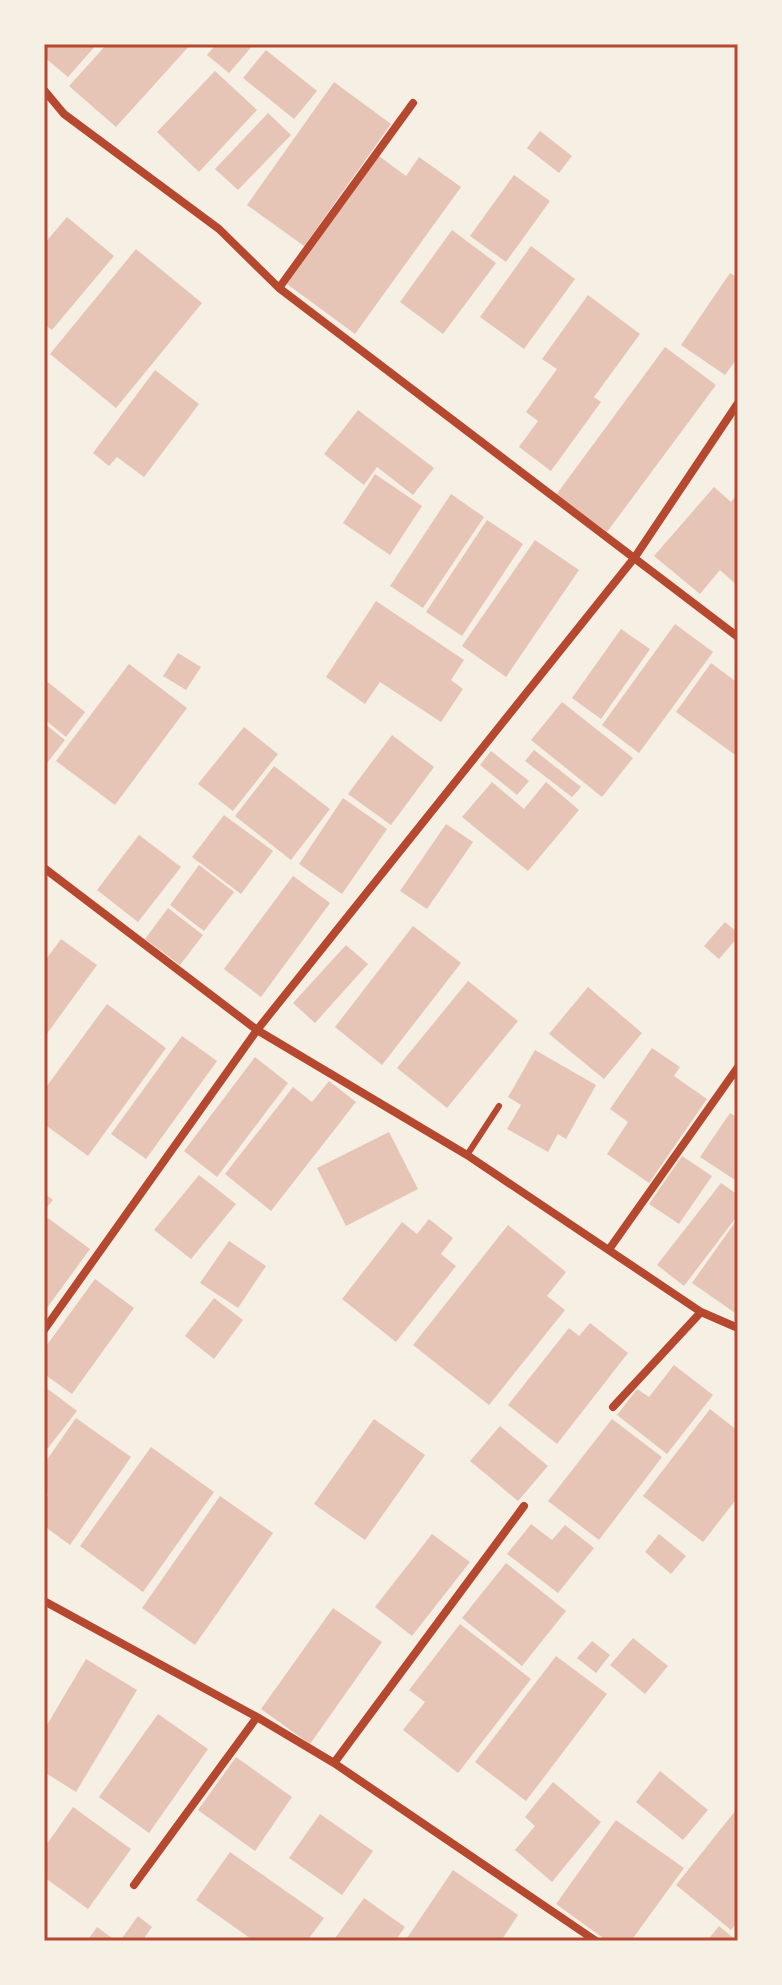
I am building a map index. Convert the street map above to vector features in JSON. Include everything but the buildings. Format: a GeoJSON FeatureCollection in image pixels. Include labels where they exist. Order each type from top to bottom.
{"type":"FeatureCollection","features":[{"type":"Feature","properties":{"kind":"street"},"geometry":{"type":"LineString","coordinates":[[44,90],[64,114],[219,229],[279,288],[738,637]]}},
{"type":"Feature","properties":{"kind":"street"},"geometry":{"type":"LineString","coordinates":[[279,288],[413,103]]}},
{"type":"Feature","properties":{"kind":"street"},"geometry":{"type":"LineString","coordinates":[[44,1330],[257,1030],[635,557],[738,403]]}},
{"type":"Feature","properties":{"kind":"street"},"geometry":{"type":"LineString","coordinates":[[44,868],[257,1030],[467,1155],[610,1248],[701,1312],[738,1328]]}},
{"type":"Feature","properties":{"kind":"street"},"geometry":{"type":"LineString","coordinates":[[610,1248],[738,1067]]}},
{"type":"Feature","properties":{"kind":"street"},"geometry":{"type":"LineString","coordinates":[[613,1407],[701,1312]]}},
{"type":"Feature","properties":{"kind":"street"},"geometry":{"type":"LineString","coordinates":[[334,1763],[524,1506]]}},
{"type":"Feature","properties":{"kind":"street"},"geometry":{"type":"LineString","coordinates":[[44,1601],[257,1717],[334,1763],[596,1941]]}},
{"type":"Feature","properties":{"kind":"street"},"geometry":{"type":"LineString","coordinates":[[134,1885],[257,1717]]}},
{"type":"Feature","properties":{"kind":"lane"},"geometry":{"type":"LineString","coordinates":[[467,1155],[499,1106]]}}]}
